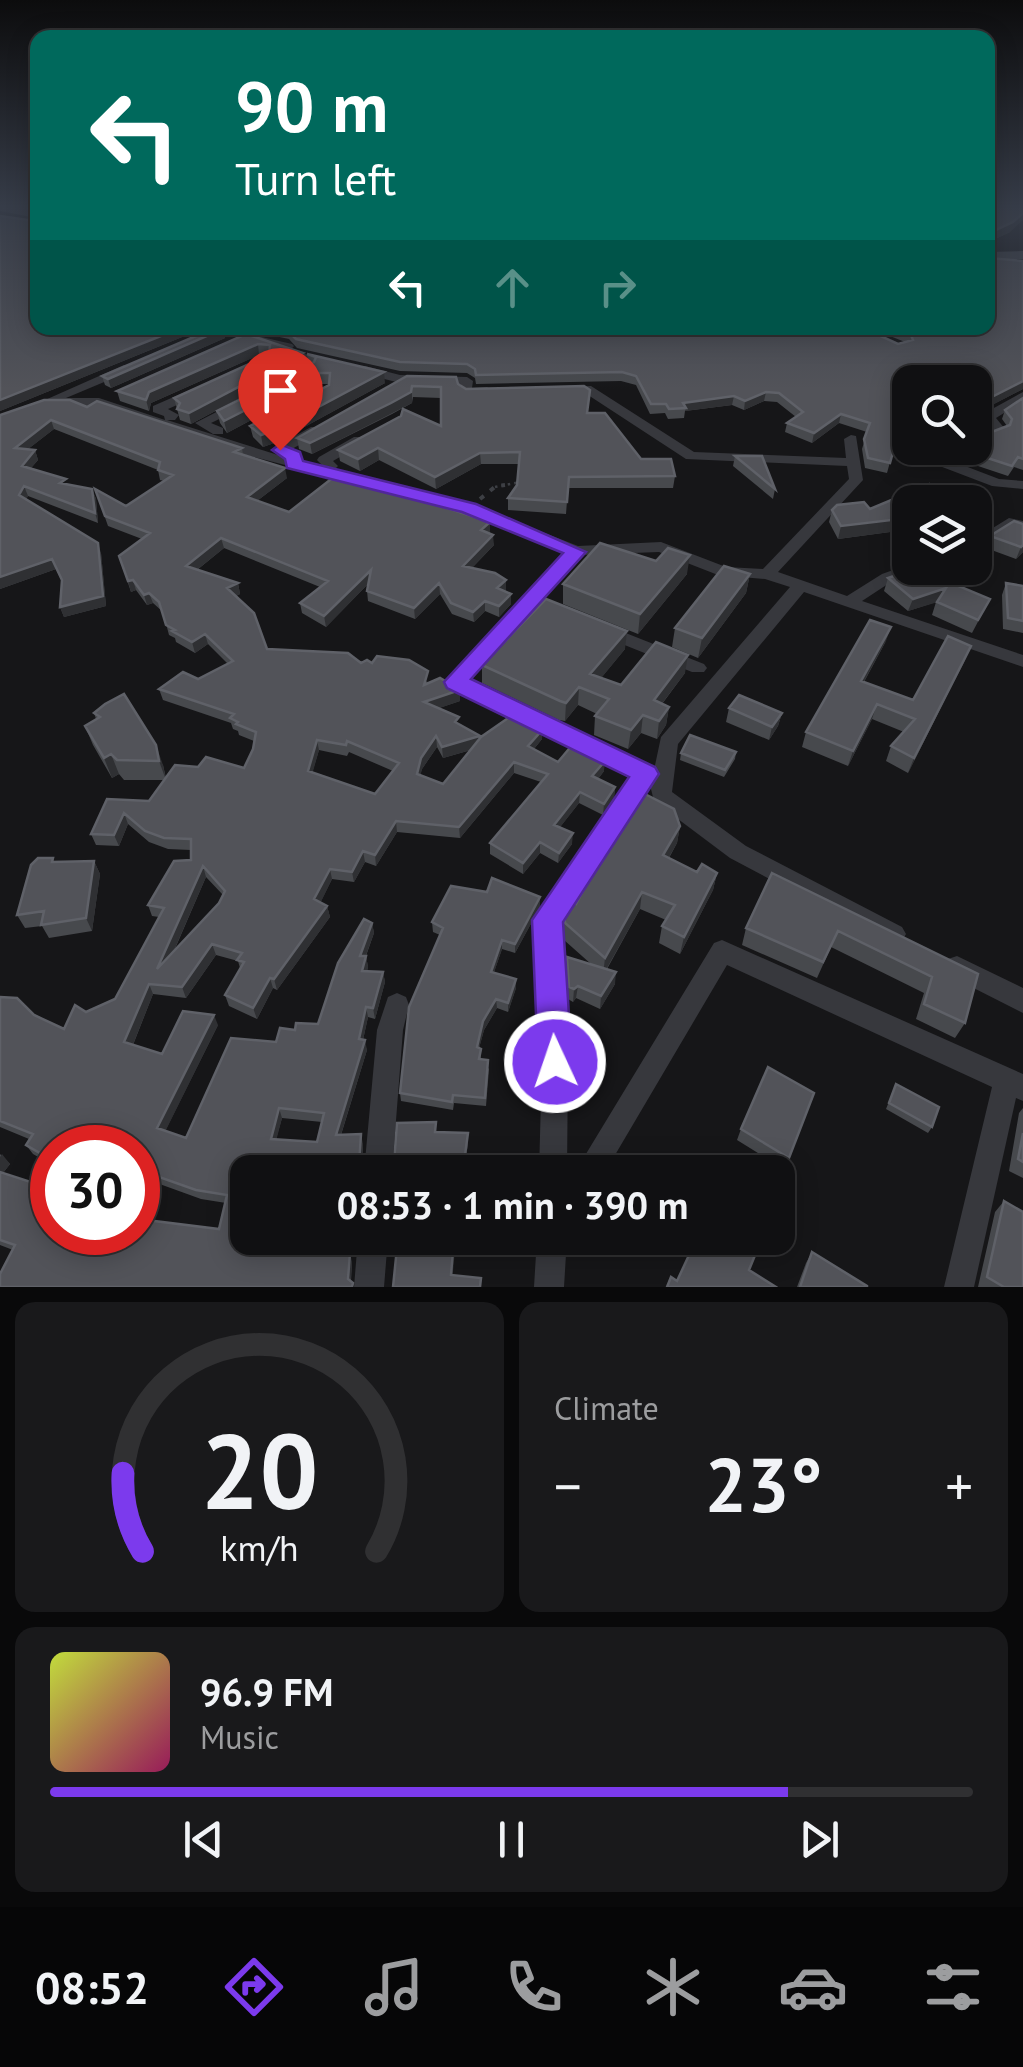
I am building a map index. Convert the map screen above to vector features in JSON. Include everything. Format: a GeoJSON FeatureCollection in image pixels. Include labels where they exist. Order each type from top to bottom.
{"type":"FeatureCollection","features":[{"type":"Feature","properties":{"kind":"street"},"geometry":{"type":"LineString","coordinates":[[234,335],[288,346],[282,351],[400,378],[466,381],[466,392],[501,391]]}},
{"type":"Feature","properties":{"kind":"street"},"geometry":{"type":"LineString","coordinates":[[226,346],[244,338]]}},
{"type":"Feature","properties":{"kind":"street"},"geometry":{"type":"LineString","coordinates":[[28,410],[139,362]]}},
{"type":"Feature","properties":{"kind":"street"},"geometry":{"type":"LineString","coordinates":[[383,394],[400,384]]}},
{"type":"Feature","properties":{"kind":"street"},"geometry":{"type":"LineString","coordinates":[[162,422],[174,416],[157,409],[211,385]]}},
{"type":"Feature","properties":{"kind":"street"},"geometry":{"type":"LineString","coordinates":[[553,390],[588,390],[691,456],[853,462]]}},
{"type":"Feature","properties":{"kind":"street"},"geometry":{"type":"LineString","coordinates":[[992,415],[1023,396]]}},
{"type":"Feature","properties":{"kind":"street"},"geometry":{"type":"LineString","coordinates":[[46,402],[124,399],[162,422],[250,452],[469,508],[576,552],[661,547],[724,572],[767,574],[852,600],[1023,662]]}},
{"type":"Feature","properties":{"kind":"street"},"geometry":{"type":"LineString","coordinates":[[212,438],[220,432],[201,423],[247,400]]}},
{"type":"Feature","properties":{"kind":"street"},"geometry":{"type":"LineString","coordinates":[[294,464],[294,456],[280,450],[332,422]]}},
{"type":"Feature","properties":{"kind":"street"},"geometry":{"type":"LineString","coordinates":[[325,472],[332,466],[324,460],[380,428]]}},
{"type":"Feature","properties":{"kind":"street"},"geometry":{"type":"LineString","coordinates":[[248,430],[234,438],[258,447],[250,452]]}},
{"type":"Feature","properties":{"kind":"street"},"geometry":{"type":"LineString","coordinates":[[767,574],[856,480],[851,439]]}},
{"type":"Feature","properties":{"kind":"street"},"geometry":{"type":"LineString","coordinates":[[950,465],[997,483],[1023,485]]}},
{"type":"Feature","properties":{"kind":"street"},"geometry":{"type":"LineString","coordinates":[[992,534],[1009,522],[1023,526]]}},
{"type":"Feature","properties":{"kind":"street"},"geometry":{"type":"LineString","coordinates":[[576,552],[542,606],[456,682],[654,778],[661,795],[738,852],[1023,1001]]}},
{"type":"Feature","properties":{"kind":"street"},"geometry":{"type":"LineString","coordinates":[[852,600],[892,576]]}},
{"type":"Feature","properties":{"kind":"street"},"geometry":{"type":"LineString","coordinates":[[553,1155],[555,1062],[548,920],[654,778],[668,742],[801,586]]}},
{"type":"Feature","properties":{"kind":"street"},"geometry":{"type":"LineString","coordinates":[[588,624],[698,668]]}},
{"type":"Feature","properties":{"kind":"street"},"geometry":{"type":"LineString","coordinates":[[599,1155],[722,952],[1015,1085],[959,1287]]}},
{"type":"Feature","properties":{"kind":"street"},"geometry":{"type":"LineString","coordinates":[[379,1155],[390,1030],[397,1005]]}},
{"type":"Feature","properties":{"kind":"street"},"geometry":{"type":"LineString","coordinates":[[369,1287],[372,1255]]}},
{"type":"Feature","properties":{"kind":"street"},"geometry":{"type":"LineString","coordinates":[[548,1287],[551,1255]]}},
{"type":"Feature","properties":{"kind":"path"},"geometry":{"type":"LineString","coordinates":[[469,508],[496,486],[524,481]]}},
{"type":"Feature","properties":{"kind":"building"},"geometry":{"type":"Polygon","coordinates":[[[0,268],[30,268],[30,335],[163,335],[0,400],[0,268]]]}},
{"type":"Feature","properties":{"kind":"building"},"geometry":{"type":"Polygon","coordinates":[[[995,268],[1023,268],[1023,381],[992,397],[992,365],[892,365],[890,463],[868,458],[864,439],[870,423],[841,414],[814,433],[787,423],[803,412],[779,393],[766,392],[745,401],[734,396],[683,403],[686,408],[669,409],[666,404],[651,404],[636,376],[622,372],[476,375],[475,369],[467,364],[400,362],[292,335],[878,335],[898,344],[913,340],[911,335],[995,335],[995,268]]]}},
{"type":"Feature","properties":{"kind":"building"},"geometry":{"type":"Polygon","coordinates":[[[198,335],[209,335],[108,379],[102,376],[198,335]]]}},
{"type":"Feature","properties":{"kind":"building"},"geometry":{"type":"Polygon","coordinates":[[[244,335],[303,353],[189,413],[177,409],[180,403],[174,398],[269,355],[270,345],[258,344],[149,392],[146,400],[117,391],[244,335]]]}},
{"type":"Feature","properties":{"kind":"building"},"geometry":{"type":"Polygon","coordinates":[[[307,354],[384,372],[261,435],[250,426],[329,385],[330,373],[318,373],[224,421],[217,411],[314,362],[316,357],[307,354]]]}},
{"type":"Feature","properties":{"kind":"building"},"geometry":{"type":"Polygon","coordinates":[[[407,376],[456,377],[466,389],[584,386],[590,390],[587,413],[605,413],[641,459],[671,459],[675,476],[569,477],[567,502],[508,498],[517,485],[520,452],[480,453],[435,477],[378,448],[358,459],[338,450],[401,416],[403,409],[441,426],[441,387],[412,386],[411,392],[310,443],[297,438],[407,376]]]}},
{"type":"Feature","properties":{"kind":"building"},"geometry":{"type":"Polygon","coordinates":[[[1023,398],[1023,459],[1018,457],[1012,466],[992,459],[992,432],[1010,425],[1012,419],[1005,410],[1023,398]]]}},
{"type":"Feature","properties":{"kind":"building"},"geometry":{"type":"Polygon","coordinates":[[[44,400],[70,400],[87,407],[97,401],[242,448],[234,452],[285,468],[247,497],[289,512],[339,473],[490,522],[481,530],[493,535],[463,566],[495,573],[506,580],[497,588],[511,594],[499,606],[485,601],[473,612],[451,603],[439,583],[414,608],[367,591],[371,570],[324,616],[300,603],[328,581],[221,538],[186,566],[238,583],[227,588],[254,613],[267,649],[348,653],[361,663],[372,663],[377,656],[409,660],[428,671],[424,685],[440,678],[460,690],[424,702],[459,717],[455,722],[480,736],[442,747],[436,736],[421,758],[417,774],[443,784],[481,737],[514,714],[543,729],[528,746],[558,762],[573,744],[605,761],[592,776],[615,787],[604,804],[580,792],[554,825],[573,833],[559,853],[540,842],[523,863],[490,843],[548,774],[514,762],[459,827],[396,821],[375,855],[363,851],[352,872],[330,869],[314,899],[327,906],[274,979],[270,978],[253,1008],[225,995],[244,962],[237,960],[242,953],[212,944],[182,987],[149,984],[124,1042],[162,1054],[183,1011],[214,1015],[159,1125],[30,1125],[30,1133],[0,1121],[0,997],[17,998],[34,1015],[64,1029],[75,1005],[86,1012],[115,999],[164,908],[148,905],[174,861],[191,860],[191,839],[164,838],[145,831],[124,813],[114,835],[91,834],[107,799],[149,801],[175,765],[198,767],[206,757],[244,768],[256,732],[236,724],[230,718],[234,714],[159,689],[183,672],[198,679],[233,661],[205,634],[192,642],[172,631],[175,630],[166,625],[159,602],[149,593],[144,595],[133,580],[128,581],[119,556],[150,533],[105,516],[95,489],[126,506],[173,475],[158,470],[160,462],[51,420],[15,448],[35,450],[22,466],[66,479],[60,483],[92,489],[95,513],[24,486],[19,495],[98,543],[103,596],[60,607],[62,580],[52,559],[0,577],[0,415],[44,400]],[[317,740],[308,771],[375,794],[399,763],[347,741],[346,745],[317,740]],[[203,866],[157,969],[219,903],[225,891],[203,866]]]}},
{"type":"Feature","properties":{"kind":"building"},"geometry":{"type":"Polygon","coordinates":[[[735,456],[762,456],[775,489],[735,456]]]}},
{"type":"Feature","properties":{"kind":"building"},"geometry":{"type":"Polygon","coordinates":[[[892,500],[892,520],[841,526],[832,510],[837,505],[864,502],[870,509],[892,500]]]}},
{"type":"Feature","properties":{"kind":"building"},"geometry":{"type":"Polygon","coordinates":[[[1014,521],[1023,524],[1021,547],[992,535],[1014,521]]]}},
{"type":"Feature","properties":{"kind":"building"},"geometry":{"type":"Polygon","coordinates":[[[600,543],[656,561],[668,548],[690,555],[640,614],[563,584],[600,543]]]}},
{"type":"Feature","properties":{"kind":"building"},"geometry":{"type":"Polygon","coordinates":[[[724,566],[750,574],[702,638],[675,628],[724,566]]]}},
{"type":"Feature","properties":{"kind":"building"},"geometry":{"type":"Polygon","coordinates":[[[1006,583],[1023,586],[1023,621],[1008,618],[1006,583]]]}},
{"type":"Feature","properties":{"kind":"building"},"geometry":{"type":"Polygon","coordinates":[[[896,585],[956,585],[990,599],[978,620],[937,602],[946,588],[913,599],[896,585]]]}},
{"type":"Feature","properties":{"kind":"building"},"geometry":{"type":"Polygon","coordinates":[[[546,599],[627,631],[590,674],[621,685],[656,642],[688,655],[654,700],[669,707],[659,721],[643,715],[631,730],[595,716],[609,699],[579,687],[566,703],[482,665],[546,599]]]}},
{"type":"Feature","properties":{"kind":"building"},"geometry":{"type":"Polygon","coordinates":[[[870,620],[891,627],[861,681],[913,700],[948,636],[971,646],[914,758],[891,746],[915,719],[877,704],[853,751],[806,732],[870,620]]]}},
{"type":"Feature","properties":{"kind":"building"},"geometry":{"type":"Polygon","coordinates":[[[124,694],[156,745],[159,761],[117,760],[111,754],[104,758],[85,726],[100,717],[94,713],[124,694]]]}},
{"type":"Feature","properties":{"kind":"building"},"geometry":{"type":"Polygon","coordinates":[[[739,695],[782,713],[772,727],[729,708],[739,695]]]}},
{"type":"Feature","properties":{"kind":"building"},"geometry":{"type":"Polygon","coordinates":[[[690,735],[736,752],[725,770],[681,753],[690,735]]]}},
{"type":"Feature","properties":{"kind":"building"},"geometry":{"type":"Polygon","coordinates":[[[641,792],[674,809],[680,826],[663,855],[697,872],[702,864],[717,873],[684,937],[662,926],[675,905],[642,892],[605,958],[565,923],[564,906],[567,902],[576,904],[583,891],[577,888],[641,792]]]}},
{"type":"Feature","properties":{"kind":"building"},"geometry":{"type":"Polygon","coordinates":[[[38,858],[53,858],[52,862],[94,861],[86,918],[41,925],[44,911],[17,915],[31,865],[38,858]]]}},
{"type":"Feature","properties":{"kind":"building"},"geometry":{"type":"Polygon","coordinates":[[[772,873],[978,974],[965,1023],[924,1004],[932,977],[838,931],[823,962],[746,928],[772,873]]]}},
{"type":"Feature","properties":{"kind":"building"},"geometry":{"type":"Polygon","coordinates":[[[492,878],[540,897],[515,944],[502,940],[491,972],[516,979],[508,1003],[496,999],[483,1021],[477,1047],[481,1049],[479,1059],[488,1060],[485,1098],[453,1095],[452,1102],[400,1093],[409,1007],[443,928],[432,922],[451,886],[487,892],[492,878]]]}},
{"type":"Feature","properties":{"kind":"building"},"geometry":{"type":"Polygon","coordinates":[[[364,919],[372,923],[360,956],[366,956],[362,971],[383,972],[373,1008],[366,1007],[359,1039],[365,1040],[336,1135],[361,1134],[360,1155],[230,1155],[230,1255],[350,1255],[348,1279],[352,1287],[0,1287],[0,1274],[15,1245],[0,1240],[0,1172],[30,1182],[30,1255],[160,1255],[160,1222],[219,1229],[227,1195],[196,1190],[160,1177],[160,1129],[186,1138],[231,1038],[276,1042],[280,1028],[295,1030],[296,1023],[318,1024],[338,963],[364,919]],[[279,1108],[271,1139],[317,1142],[324,1113],[279,1108]]]}},
{"type":"Feature","properties":{"kind":"building"},"geometry":{"type":"Polygon","coordinates":[[[567,957],[616,972],[601,996],[578,986],[569,987],[567,957]]]}},
{"type":"Feature","properties":{"kind":"building"},"geometry":{"type":"Polygon","coordinates":[[[768,1067],[814,1093],[790,1155],[741,1129],[768,1067]]]}},
{"type":"Feature","properties":{"kind":"building"},"geometry":{"type":"Polygon","coordinates":[[[896,1084],[939,1107],[932,1127],[889,1103],[896,1084]]]}},
{"type":"Feature","properties":{"kind":"building"},"geometry":{"type":"Polygon","coordinates":[[[436,1122],[435,1132],[468,1133],[465,1155],[395,1155],[397,1123],[436,1122]]]}},
{"type":"Feature","properties":{"kind":"building"},"geometry":{"type":"Polygon","coordinates":[[[1023,1133],[1023,1162],[1018,1159],[1023,1133]]]}},
{"type":"Feature","properties":{"kind":"building"},"geometry":{"type":"Polygon","coordinates":[[[1004,1201],[1023,1212],[1023,1287],[1004,1287],[987,1277],[1004,1201]]]}},
{"type":"Feature","properties":{"kind":"building"},"geometry":{"type":"Polygon","coordinates":[[[812,1252],[867,1286],[867,1287],[800,1287],[812,1252]]]}},
{"type":"Feature","properties":{"kind":"building"},"geometry":{"type":"Polygon","coordinates":[[[396,1255],[453,1255],[451,1275],[481,1278],[480,1287],[393,1287],[396,1255]]]}},
{"type":"Feature","properties":{"kind":"building"},"geometry":{"type":"Polygon","coordinates":[[[689,1255],[755,1255],[749,1270],[776,1287],[667,1287],[671,1277],[677,1281],[689,1255]]]}},
{"type":"Feature","properties":{"kind":"route"},"geometry":{"type":"LineString","coordinates":[[280,450],[294,456],[294,464],[469,508],[576,552],[456,682],[646,774],[548,920],[555,1062]]}}]}
